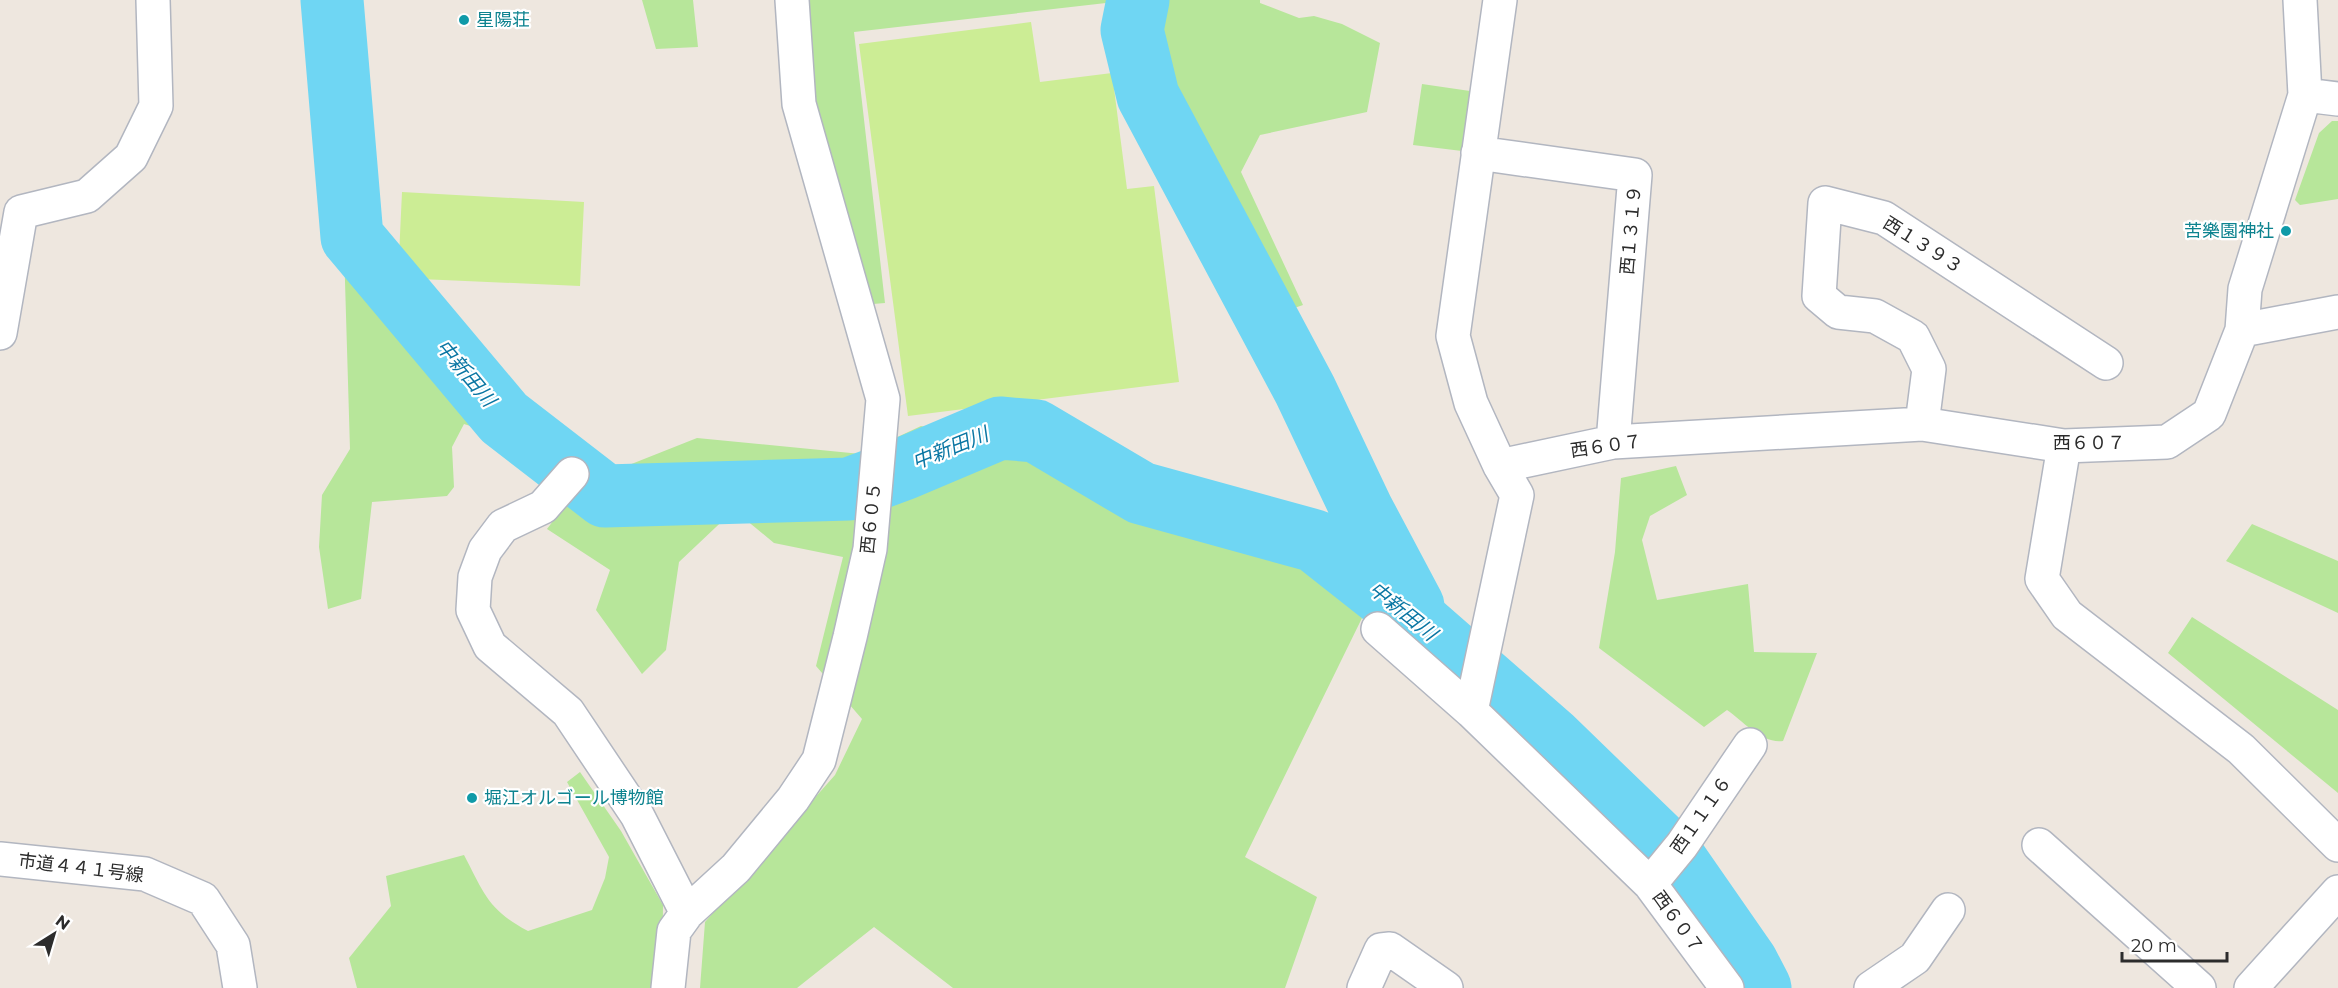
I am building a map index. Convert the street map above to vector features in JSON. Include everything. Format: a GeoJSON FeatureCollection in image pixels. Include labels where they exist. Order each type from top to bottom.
{"type":"FeatureCollection","features":[{"type":"Feature","properties":{"kind":"street"},"geometry":{"type":"LineString","coordinates":[[0,333],[10,212],[87,196],[131,157],[156,106],[153,0]]}},
{"type":"Feature","properties":{"kind":"street","name":"西６０５"},"geometry":{"type":"LineString","coordinates":[[668,988],[674,932],[687,914],[736,868],[793,799],[819,760],[870,549],[883,399],[799,104],[792,0]]}},
{"type":"Feature","properties":{"kind":"street"},"geometry":{"type":"LineString","coordinates":[[1472,704],[1517,495],[1500,466],[1471,403],[1453,336],[1500,0]]}},
{"type":"Feature","properties":{"kind":"street","name":"西６０７"},"geometry":{"type":"LineString","coordinates":[[1500,466],[1613,442],[1922,424],[2064,446],[2167,442],[2209,414],[2242,330],[2245,289],[2305,95],[2300,0]]}},
{"type":"Feature","properties":{"kind":"street"},"geometry":{"type":"LineString","coordinates":[[2305,95],[2338,99]]}},
{"type":"Feature","properties":{"kind":"street","name":"西１３１９"},"geometry":{"type":"LineString","coordinates":[[1478,153],[1635,175],[1613,442]]}},
{"type":"Feature","properties":{"kind":"street","name":"西１３９３"},"geometry":{"type":"LineString","coordinates":[[1922,424],[1929,369],[1913,338],[1875,316],[1838,312],[1819,296],[1825,202],[1884,218],[2106,363]]}},
{"type":"Feature","properties":{"kind":"street"},"geometry":{"type":"LineString","coordinates":[[2242,330],[2338,312]]}},
{"type":"Feature","properties":{"kind":"street"},"geometry":{"type":"LineString","coordinates":[[2064,446],[2042,579],[2067,615],[2241,749],[2338,845]]}},
{"type":"Feature","properties":{"kind":"street"},"geometry":{"type":"LineString","coordinates":[[572,474],[543,507],[503,526],[485,550],[475,576],[473,610],[490,646],[568,712],[637,815],[687,914]]}},
{"type":"Feature","properties":{"kind":"street","name":"西６０７"},"geometry":{"type":"LineString","coordinates":[[1378,629],[1472,704],[1654,879],[1727,988]]}},
{"type":"Feature","properties":{"kind":"street","name":"西１１１６"},"geometry":{"type":"LineString","coordinates":[[1654,879],[1682,845],[1750,745]]}},
{"type":"Feature","properties":{"kind":"street"},"geometry":{"type":"LineString","coordinates":[[2039,845],[2199,988]]}},
{"type":"Feature","properties":{"kind":"street","name":"市道４４１号線"},"geometry":{"type":"LineString","coordinates":[[0,859],[145,874],[203,900],[233,945],[240,988]]}},
{"type":"Feature","properties":{"kind":"street"},"geometry":{"type":"LineString","coordinates":[[2251,988],[2338,892]]}},
{"type":"Feature","properties":{"kind":"street"},"geometry":{"type":"LineString","coordinates":[[1871,988],[1915,958],[1948,910]]}},
{"type":"Feature","properties":{"kind":"street"},"geometry":{"type":"LineString","coordinates":[[1364,988],[1381,950],[1390,949],[1446,988]]}},
{"type":"Feature","properties":{"kind":"green space"},"geometry":{"type":"Polygon","coordinates":[[[642,0],[693,0],[698,47],[656,49],[642,0]]]}},
{"type":"Feature","properties":{"kind":"green space"},"geometry":{"type":"Polygon","coordinates":[[[803,0],[1107,0],[1106,3],[854,32],[885,303],[873,304],[807,87],[803,0]]]}},
{"type":"Feature","properties":{"kind":"green space"},"geometry":{"type":"Polygon","coordinates":[[[1156,0],[1260,0],[1260,3],[1299,18],[1314,16],[1342,24],[1380,43],[1367,112],[1260,135],[1241,172],[1303,305],[1280,313],[1167,113],[1145,36],[1156,0]]]}},
{"type":"Feature","properties":{"kind":"green space"},"geometry":{"type":"Polygon","coordinates":[[[1031,22],[1040,82],[1112,73],[1127,189],[1154,186],[1179,382],[908,416],[859,44],[1031,22]]]}},
{"type":"Feature","properties":{"kind":"green space"},"geometry":{"type":"Polygon","coordinates":[[[1422,84],[1470,91],[1462,151],[1413,145],[1422,84]]]}},
{"type":"Feature","properties":{"kind":"green space"},"geometry":{"type":"Polygon","coordinates":[[[2332,121],[2338,121],[2338,199],[2300,205],[2295,200],[2319,133],[2332,121]]]}},
{"type":"Feature","properties":{"kind":"green space"},"geometry":{"type":"Polygon","coordinates":[[[402,192],[584,202],[580,286],[398,278],[402,192]]]}},
{"type":"Feature","properties":{"kind":"green space"},"geometry":{"type":"Polygon","coordinates":[[[344,248],[508,438],[464,424],[452,447],[454,487],[447,496],[372,502],[361,599],[328,609],[319,547],[322,495],[350,449],[344,248]]]}},
{"type":"Feature","properties":{"kind":"green space"},"geometry":{"type":"Polygon","coordinates":[[[921,426],[1129,477],[1266,504],[1362,618],[1245,857],[1317,897],[1285,988],[953,988],[874,927],[797,988],[700,988],[705,922],[835,775],[862,719],[816,666],[843,557],[774,543],[734,510],[679,562],[666,650],[642,674],[596,610],[610,570],[547,529],[581,484],[697,438],[861,454],[921,426]]]}},
{"type":"Feature","properties":{"kind":"green space"},"geometry":{"type":"Polygon","coordinates":[[[1676,466],[1687,495],[1650,516],[1642,540],[1657,600],[1748,584],[1754,652],[1817,653],[1783,741],[1775,741],[1760,735],[1727,710],[1704,727],[1599,648],[1615,552],[1621,478],[1676,466]]]}},
{"type":"Feature","properties":{"kind":"green space"},"geometry":{"type":"Polygon","coordinates":[[[2252,524],[2338,561],[2338,613],[2226,561],[2252,524]]]}},
{"type":"Feature","properties":{"kind":"green space"},"geometry":{"type":"Polygon","coordinates":[[[2192,617],[2338,710],[2338,793],[2168,653],[2192,617]]]}},
{"type":"Feature","properties":{"kind":"green space"},"geometry":{"type":"Polygon","coordinates":[[[580,772],[621,831],[663,905],[662,988],[357,988],[349,958],[391,906],[386,876],[464,855],[482,890],[495,908],[528,931],[592,910],[605,878],[609,857],[567,782],[580,772]]]}},
{"type":"Feature","properties":{"kind":"waterway","name":"中新田川"},"geometry":{"type":"LineString","coordinates":[[332,0],[352,237],[504,418],[605,496],[849,489],[1000,428],[1036,431],[1141,493],[1315,541],[1424,627],[1551,738],[1672,855],[1747,963],[1760,988]]}},
{"type":"Feature","properties":{"kind":"waterway"},"geometry":{"type":"LineString","coordinates":[[1138,0],[1132,30],[1148,96],[1305,390],[1362,510],[1413,606]]}},
{"type":"Feature","properties":{"kind":"place","name":"星陽荘"},"geometry":{"type":"Point","coordinates":[464,20]}},
{"type":"Feature","properties":{"kind":"place","name":"苦樂園神社"},"geometry":{"type":"Point","coordinates":[2286,231]}},
{"type":"Feature","properties":{"kind":"place","name":"堀江オルゴール博物館"},"geometry":{"type":"Point","coordinates":[472,798]}}]}
